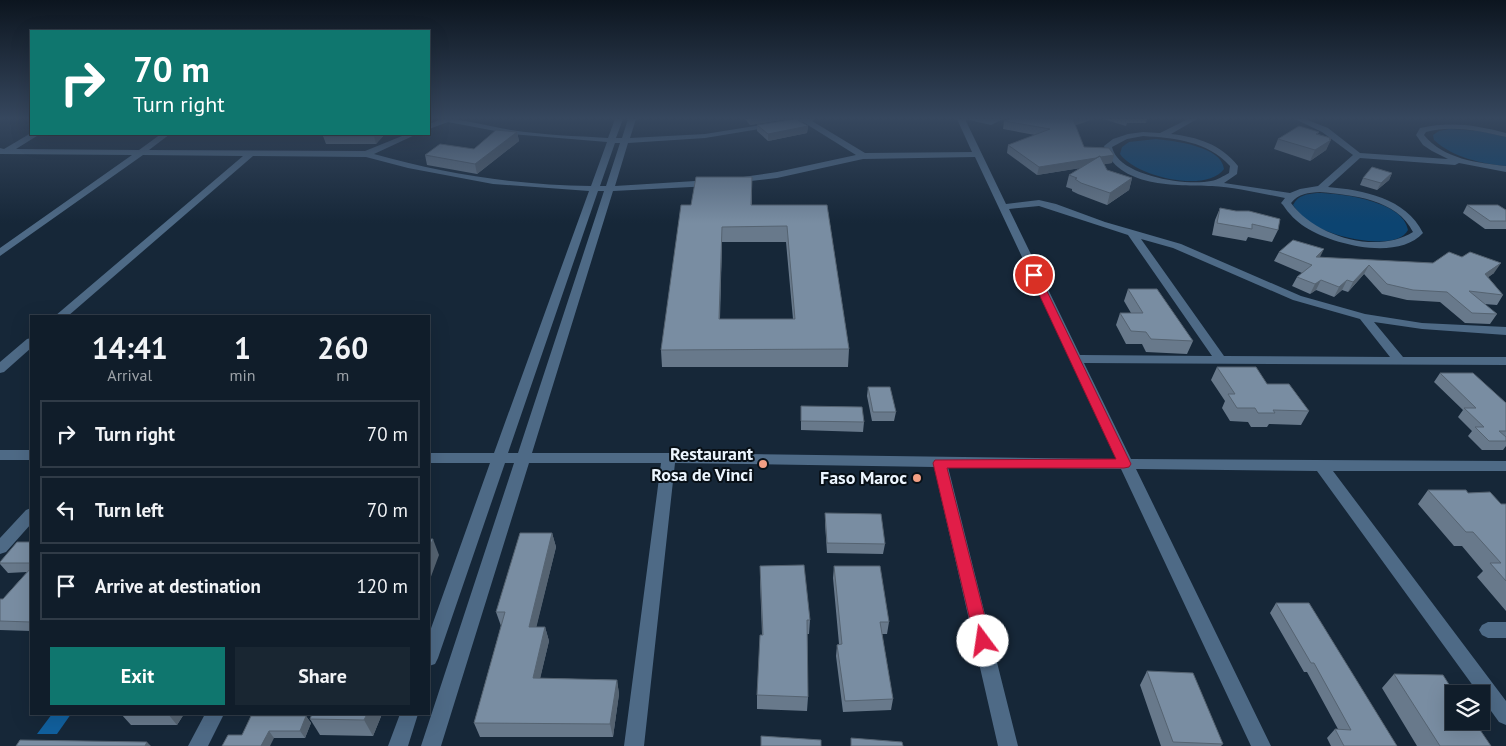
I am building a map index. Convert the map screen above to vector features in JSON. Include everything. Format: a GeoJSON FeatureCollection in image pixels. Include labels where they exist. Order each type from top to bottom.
{"type":"FeatureCollection","features":[{"type":"Feature","properties":{"kind":"street"},"geometry":{"type":"LineString","coordinates":[[0,253],[138,154]]}},
{"type":"Feature","properties":{"kind":"street"},"geometry":{"type":"LineString","coordinates":[[62,315],[250,154]]}},
{"type":"Feature","properties":{"kind":"street"},"geometry":{"type":"LineString","coordinates":[[355,154],[366,154],[408,167],[493,182],[594,189],[685,186],[777,176],[863,156],[977,154],[1124,464],[1261,746]]}},
{"type":"Feature","properties":{"kind":"street"},"geometry":{"type":"LineString","coordinates":[[430,655],[605,154]]}},
{"type":"Feature","properties":{"kind":"street"},"geometry":{"type":"LineString","coordinates":[[431,746],[522,457],[621,154]]}},
{"type":"Feature","properties":{"kind":"street"},"geometry":{"type":"LineString","coordinates":[[1108,154],[1115,163],[1128,171],[1147,178],[1191,185],[1210,184],[1290,196],[1302,191],[1320,189],[1350,192],[1387,204],[1405,213],[1416,223],[1418,233],[1411,240],[1395,244],[1373,244],[1347,240],[1323,233],[1303,223],[1290,213],[1286,203],[1290,196]]}},
{"type":"Feature","properties":{"kind":"street"},"geometry":{"type":"LineString","coordinates":[[1210,184],[1225,180],[1233,174],[1234,166],[1222,154]]}},
{"type":"Feature","properties":{"kind":"street"},"geometry":{"type":"LineString","coordinates":[[1446,154],[1470,163]]}},
{"type":"Feature","properties":{"kind":"street"},"geometry":{"type":"LineString","coordinates":[[1320,189],[1358,155],[1470,163],[1506,169]]}},
{"type":"Feature","properties":{"kind":"street"},"geometry":{"type":"LineString","coordinates":[[1490,167],[1506,177]]}},
{"type":"Feature","properties":{"kind":"street"},"geometry":{"type":"LineString","coordinates":[[1002,207],[1045,204],[1185,250],[1298,298],[1364,317],[1422,326],[1506,331]]}},
{"type":"Feature","properties":{"kind":"street"},"geometry":{"type":"LineString","coordinates":[[1132,233],[1221,360]]}},
{"type":"Feature","properties":{"kind":"street"},"geometry":{"type":"LineString","coordinates":[[569,261],[586,261]]}},
{"type":"Feature","properties":{"kind":"street"},"geometry":{"type":"LineString","coordinates":[[551,312],[570,313]]}},
{"type":"Feature","properties":{"kind":"street"},"geometry":{"type":"LineString","coordinates":[[1364,317],[1399,360]]}},
{"type":"Feature","properties":{"kind":"street"},"geometry":{"type":"LineString","coordinates":[[0,370],[30,343]]}},
{"type":"Feature","properties":{"kind":"street"},"geometry":{"type":"LineString","coordinates":[[1074,359],[1506,361]]}},
{"type":"Feature","properties":{"kind":"street"},"geometry":{"type":"LineString","coordinates":[[0,455],[30,455]]}},
{"type":"Feature","properties":{"kind":"street"},"geometry":{"type":"LineString","coordinates":[[430,458],[669,458],[940,463],[1506,466]]}},
{"type":"Feature","properties":{"kind":"street"},"geometry":{"type":"LineString","coordinates":[[634,746],[669,458]]}},
{"type":"Feature","properties":{"kind":"street"},"geometry":{"type":"LineString","coordinates":[[940,463],[1008,746]]}},
{"type":"Feature","properties":{"kind":"street"},"geometry":{"type":"LineString","coordinates":[[1322,466],[1506,716]]}},
{"type":"Feature","properties":{"kind":"street"},"geometry":{"type":"LineString","coordinates":[[0,548],[30,515]]}},
{"type":"Feature","properties":{"kind":"street"},"geometry":{"type":"LineString","coordinates":[[1488,630],[1506,630]]}},
{"type":"Feature","properties":{"kind":"street"},"geometry":{"type":"LineString","coordinates":[[198,746],[214,715]]}},
{"type":"Feature","properties":{"kind":"street"},"geometry":{"type":"LineString","coordinates":[[398,746],[409,715]]}},
{"type":"Feature","properties":{"kind":"shaded area"},"geometry":{"type":"Polygon","coordinates":[[[1120,154],[1213,154],[1221,161],[1224,169],[1215,176],[1202,180],[1171,179],[1140,169],[1128,162],[1120,154]]]}},
{"type":"Feature","properties":{"kind":"shaded area"},"geometry":{"type":"Polygon","coordinates":[[[1455,154],[1506,154],[1506,166],[1468,159],[1455,154]]]}},
{"type":"Feature","properties":{"kind":"shaded area"},"geometry":{"type":"Polygon","coordinates":[[[1317,193],[1355,197],[1384,206],[1404,220],[1408,230],[1401,237],[1389,241],[1375,241],[1358,240],[1314,226],[1293,205],[1300,197],[1317,193]]]}},
{"type":"Feature","properties":{"kind":"shaded area"},"geometry":{"type":"Polygon","coordinates":[[[51,715],[70,715],[57,734],[37,734],[51,715]]]}},
{"type":"Feature","properties":{"kind":"building"},"geometry":{"type":"Polygon","coordinates":[[[427,154],[488,154],[475,164],[425,155],[427,154]]]}},
{"type":"Feature","properties":{"kind":"building"},"geometry":{"type":"Polygon","coordinates":[[[1020,154],[1114,155],[1100,156],[1039,167],[1020,154]]]}},
{"type":"Feature","properties":{"kind":"building"},"geometry":{"type":"Polygon","coordinates":[[[1100,156],[1107,170],[1132,178],[1110,193],[1081,183],[1075,179],[1077,178],[1069,175],[1100,156]]]}},
{"type":"Feature","properties":{"kind":"building"},"geometry":{"type":"Polygon","coordinates":[[[1372,167],[1392,173],[1381,183],[1363,178],[1372,167]]]}},
{"type":"Feature","properties":{"kind":"building"},"geometry":{"type":"Polygon","coordinates":[[[696,177],[752,177],[751,205],[827,205],[849,349],[661,350],[681,205],[691,205],[696,177]],[[787,226],[722,227],[719,319],[795,319],[787,226]]]}},
{"type":"Feature","properties":{"kind":"building"},"geometry":{"type":"Polygon","coordinates":[[[1467,205],[1498,205],[1506,210],[1506,221],[1490,221],[1467,205]]]}},
{"type":"Feature","properties":{"kind":"building"},"geometry":{"type":"Polygon","coordinates":[[[1220,208],[1249,211],[1280,219],[1278,230],[1252,224],[1252,229],[1217,223],[1220,208]]]}},
{"type":"Feature","properties":{"kind":"building"},"geometry":{"type":"Polygon","coordinates":[[[1293,240],[1324,249],[1316,257],[1433,263],[1449,252],[1462,257],[1470,252],[1501,263],[1485,274],[1503,295],[1469,291],[1497,314],[1472,313],[1447,292],[1413,290],[1387,284],[1369,265],[1353,282],[1347,280],[1339,287],[1321,280],[1315,284],[1297,277],[1312,265],[1279,252],[1293,240]]]}},
{"type":"Feature","properties":{"kind":"building"},"geometry":{"type":"Polygon","coordinates":[[[1128,289],[1157,289],[1193,341],[1151,339],[1146,332],[1131,331],[1120,313],[1143,313],[1128,289]]]}},
{"type":"Feature","properties":{"kind":"building"},"geometry":{"type":"Polygon","coordinates":[[[1217,367],[1256,367],[1267,384],[1289,384],[1309,411],[1273,410],[1275,413],[1258,413],[1255,408],[1237,408],[1228,394],[1235,394],[1217,367]]]}},
{"type":"Feature","properties":{"kind":"building"},"geometry":{"type":"Polygon","coordinates":[[[1440,373],[1473,373],[1506,403],[1506,431],[1499,431],[1506,437],[1506,441],[1489,441],[1475,427],[1484,427],[1464,408],[1476,408],[1440,373]]]}},
{"type":"Feature","properties":{"kind":"building"},"geometry":{"type":"Polygon","coordinates":[[[868,387],[890,387],[896,412],[873,412],[868,387]]]}},
{"type":"Feature","properties":{"kind":"building"},"geometry":{"type":"Polygon","coordinates":[[[801,406],[862,407],[864,422],[801,421],[801,406]]]}},
{"type":"Feature","properties":{"kind":"building"},"geometry":{"type":"Polygon","coordinates":[[[1428,490],[1466,490],[1468,493],[1490,492],[1501,504],[1506,504],[1506,581],[1490,563],[1501,563],[1473,532],[1466,532],[1428,490]]]}},
{"type":"Feature","properties":{"kind":"building"},"geometry":{"type":"Polygon","coordinates":[[[825,513],[881,514],[885,544],[827,543],[825,513]]]}},
{"type":"Feature","properties":{"kind":"building"},"geometry":{"type":"Polygon","coordinates":[[[520,533],[552,533],[529,627],[545,627],[533,678],[617,680],[610,724],[474,723],[505,612],[496,612],[520,533]]]}},
{"type":"Feature","properties":{"kind":"building"},"geometry":{"type":"Polygon","coordinates":[[[17,542],[30,542],[30,563],[0,562],[17,542]]]}},
{"type":"Feature","properties":{"kind":"building"},"geometry":{"type":"Polygon","coordinates":[[[804,565],[810,620],[807,620],[808,697],[757,695],[760,635],[763,635],[760,566],[804,565]]]}},
{"type":"Feature","properties":{"kind":"building"},"geometry":{"type":"Polygon","coordinates":[[[834,566],[880,566],[889,622],[880,622],[893,699],[845,701],[837,645],[842,644],[834,566]]]}},
{"type":"Feature","properties":{"kind":"building"},"geometry":{"type":"Polygon","coordinates":[[[30,569],[30,622],[0,621],[0,599],[3,599],[30,569]]]}},
{"type":"Feature","properties":{"kind":"building"},"geometry":{"type":"Polygon","coordinates":[[[1276,603],[1309,603],[1397,746],[1344,746],[1335,729],[1351,730],[1314,663],[1311,663],[1276,603]]]}},
{"type":"Feature","properties":{"kind":"building"},"geometry":{"type":"Polygon","coordinates":[[[1147,671],[1193,673],[1223,744],[1173,742],[1147,671]]]}},
{"type":"Feature","properties":{"kind":"building"},"geometry":{"type":"Polygon","coordinates":[[[1394,674],[1443,675],[1449,685],[1445,685],[1445,730],[1480,730],[1491,746],[1440,746],[1394,674]]]}},
{"type":"Feature","properties":{"kind":"building"},"geometry":{"type":"Polygon","coordinates":[[[312,715],[366,715],[364,720],[310,719],[312,715]]]}},
{"type":"Feature","properties":{"kind":"building"},"geometry":{"type":"Polygon","coordinates":[[[251,716],[306,716],[300,731],[269,731],[261,746],[222,746],[228,735],[242,735],[251,716]]]}},
{"type":"Feature","properties":{"kind":"building"},"geometry":{"type":"Polygon","coordinates":[[[761,736],[821,740],[821,746],[761,746],[761,736]]]}},
{"type":"Feature","properties":{"kind":"building"},"geometry":{"type":"Polygon","coordinates":[[[851,738],[902,742],[903,746],[851,746],[851,738]]]}},
{"type":"Feature","properties":{"kind":"building"},"geometry":{"type":"Polygon","coordinates":[[[20,740],[147,742],[145,746],[16,746],[20,740]]]}},
{"type":"Feature","properties":{"kind":"place","name":"Restaurant Rosa de Vinci"},"geometry":{"type":"Point","coordinates":[763,464]}},
{"type":"Feature","properties":{"kind":"place","name":"Faso Maroc"},"geometry":{"type":"Point","coordinates":[917,478]}},
{"type":"Feature","properties":{"kind":"route"},"geometry":{"type":"LineString","coordinates":[[983,641],[940,463],[1124,464],[1034,275]]}}]}
